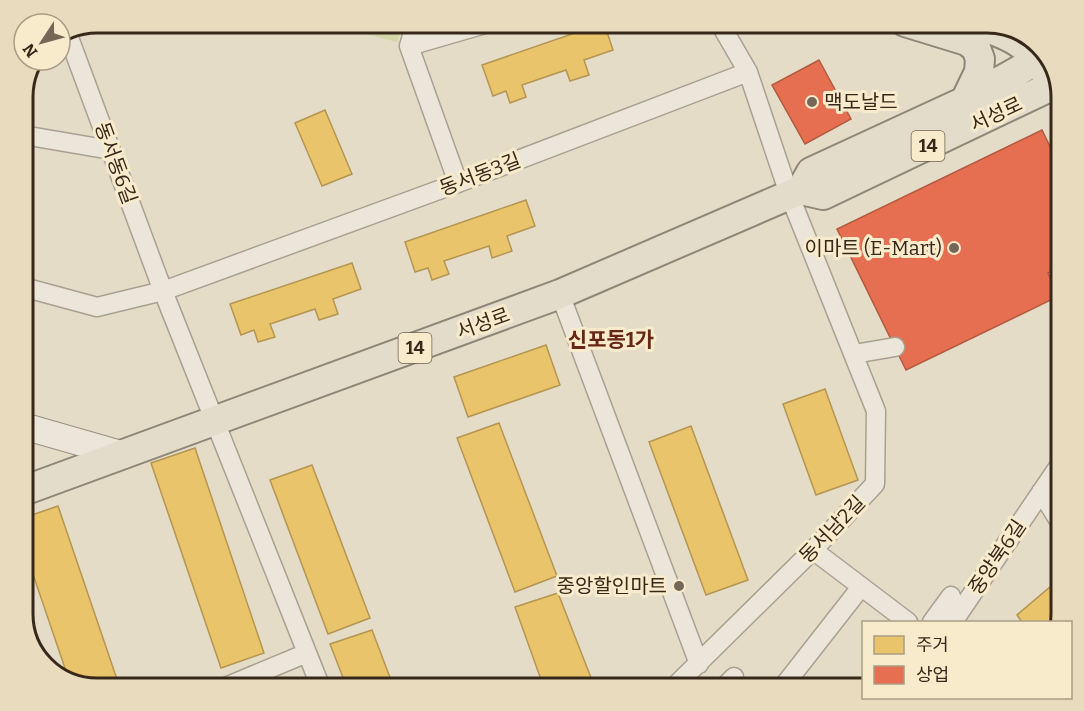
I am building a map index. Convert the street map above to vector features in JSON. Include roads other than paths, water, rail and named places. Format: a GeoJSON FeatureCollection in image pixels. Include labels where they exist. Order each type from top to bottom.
{"type":"FeatureCollection","features":[{"type":"Feature","properties":{"kind":"main road"},"geometry":{"type":"LineString","coordinates":[[941,33],[967,41],[976,48],[980,59],[980,72],[965,101]]}},
{"type":"Feature","properties":{"kind":"main road"},"geometry":{"type":"LineString","coordinates":[[1005,36],[1022,44]]}},
{"type":"Feature","properties":{"kind":"main road","name":"서성로"},"geometry":{"type":"LineString","coordinates":[[33,487],[560,294],[795,192],[811,172],[965,101],[1038,60]]}},
{"type":"Feature","properties":{"kind":"main road","name":"서성로"},"geometry":{"type":"LineString","coordinates":[[795,192],[823,195],[1051,94]]}},
{"type":"Feature","properties":{"kind":"main road"},"geometry":{"type":"LineString","coordinates":[[33,429],[124,454]]}},
{"type":"Feature","properties":{"kind":"street"},"geometry":{"type":"LineString","coordinates":[[413,33],[409,46],[458,183]]}},
{"type":"Feature","properties":{"kind":"street"},"geometry":{"type":"LineString","coordinates":[[409,46],[454,33]]}},
{"type":"Feature","properties":{"kind":"street"},"geometry":{"type":"LineString","coordinates":[[725,33],[748,72],[795,192]]}},
{"type":"Feature","properties":{"kind":"street","name":"동서동6길"},"geometry":{"type":"LineString","coordinates":[[72,45],[163,291],[317,678]]}},
{"type":"Feature","properties":{"kind":"street","name":"동서동3길"},"geometry":{"type":"LineString","coordinates":[[163,291],[458,183],[748,72]]}},
{"type":"Feature","properties":{"kind":"street"},"geometry":{"type":"LineString","coordinates":[[33,137],[111,150]]}},
{"type":"Feature","properties":{"kind":"street","name":"동서남2길"},"geometry":{"type":"LineString","coordinates":[[684,678],[813,550],[875,484],[876,411],[795,192]]}},
{"type":"Feature","properties":{"kind":"street"},"geometry":{"type":"LineString","coordinates":[[33,290],[97,307],[163,291]]}},
{"type":"Feature","properties":{"kind":"street"},"geometry":{"type":"LineString","coordinates":[[560,294],[699,664]]}},
{"type":"Feature","properties":{"kind":"street"},"geometry":{"type":"LineString","coordinates":[[854,354],[895,347]]}},
{"type":"Feature","properties":{"kind":"street","name":"중앙북6길"},"geometry":{"type":"LineString","coordinates":[[954,621],[1051,478]]}},
{"type":"Feature","properties":{"kind":"street"},"geometry":{"type":"LineString","coordinates":[[1041,492],[1051,508]]}},
{"type":"Feature","properties":{"kind":"street"},"geometry":{"type":"LineString","coordinates":[[813,550],[907,621]]}},
{"type":"Feature","properties":{"kind":"street"},"geometry":{"type":"LineString","coordinates":[[790,678],[861,587]]}},
{"type":"Feature","properties":{"kind":"street"},"geometry":{"type":"LineString","coordinates":[[933,621],[951,596]]}},
{"type":"Feature","properties":{"kind":"street"},"geometry":{"type":"LineString","coordinates":[[247,678],[307,653]]}},
{"type":"Feature","properties":{"kind":"place","name":"맥도날드"},"geometry":{"type":"Point","coordinates":[812,102]}},
{"type":"Feature","properties":{"kind":"place","name":"이마트 (E-Mart)"},"geometry":{"type":"Point","coordinates":[954,248]}},
{"type":"Feature","properties":{"kind":"place","name":"중앙할인마트"},"geometry":{"type":"Point","coordinates":[679,586]}},
{"type":"Feature","properties":{"kind":"district","name":"신포동1가"},"geometry":{"type":"Point","coordinates":[611,340]}}]}
